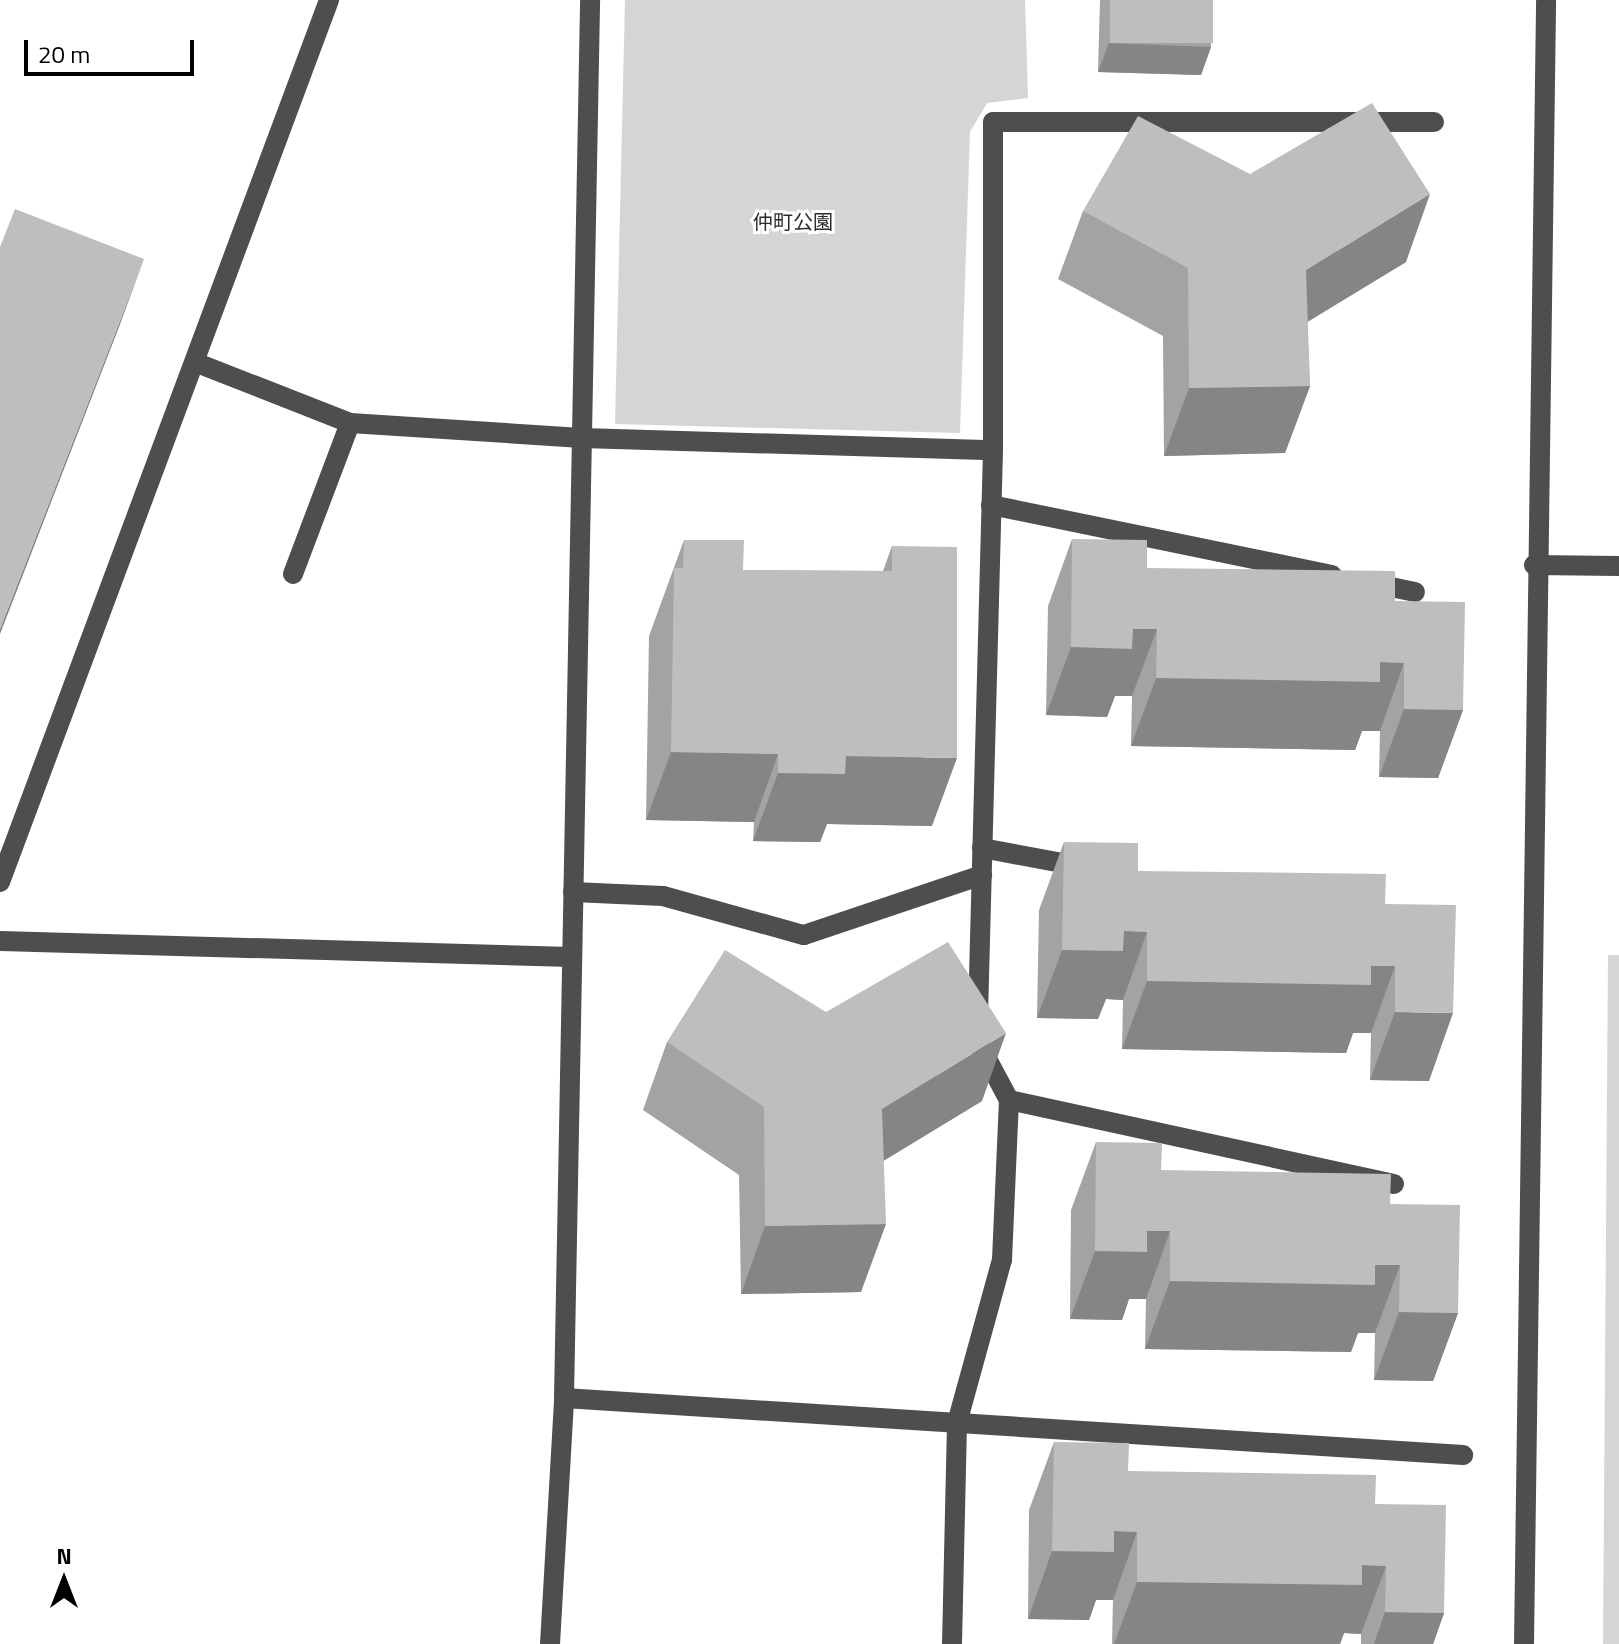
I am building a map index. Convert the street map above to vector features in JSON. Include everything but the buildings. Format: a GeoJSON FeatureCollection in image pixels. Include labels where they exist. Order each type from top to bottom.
{"type":"FeatureCollection","features":[{"type":"Feature","properties":{"kind":"street"},"geometry":{"type":"LineString","coordinates":[[0,882],[197,363],[329,0]]}},
{"type":"Feature","properties":{"kind":"street"},"geometry":{"type":"LineString","coordinates":[[550,1644],[564,1398],[590,0]]}},
{"type":"Feature","properties":{"kind":"street"},"geometry":{"type":"LineString","coordinates":[[1524,1644],[1534,565],[1546,0]]}},
{"type":"Feature","properties":{"kind":"street"},"geometry":{"type":"LineString","coordinates":[[952,1644],[957,1423],[1002,1260],[1009,1100],[977,1041],[993,450],[993,122],[1434,122]]}},
{"type":"Feature","properties":{"kind":"street"},"geometry":{"type":"LineString","coordinates":[[197,363],[350,423],[582,438],[993,450]]}},
{"type":"Feature","properties":{"kind":"street"},"geometry":{"type":"LineString","coordinates":[[293,574],[350,423]]}},
{"type":"Feature","properties":{"kind":"street"},"geometry":{"type":"LineString","coordinates":[[991,505],[1415,592]]}},
{"type":"Feature","properties":{"kind":"street"},"geometry":{"type":"LineString","coordinates":[[1534,565],[1619,566]]}},
{"type":"Feature","properties":{"kind":"street"},"geometry":{"type":"LineString","coordinates":[[982,848],[1106,871]]}},
{"type":"Feature","properties":{"kind":"street"},"geometry":{"type":"LineString","coordinates":[[573,892],[663,896],[804,935],[982,875]]}},
{"type":"Feature","properties":{"kind":"street"},"geometry":{"type":"LineString","coordinates":[[0,941],[572,957]]}},
{"type":"Feature","properties":{"kind":"street"},"geometry":{"type":"LineString","coordinates":[[1009,1100],[1394,1184]]}},
{"type":"Feature","properties":{"kind":"street"},"geometry":{"type":"LineString","coordinates":[[564,1398],[1463,1455]]}},
{"type":"Feature","properties":{"kind":"green space","name":"仲町公園"},"geometry":{"type":"Polygon","coordinates":[[[625,0],[1025,0],[1028,98],[987,103],[970,132],[960,433],[615,424],[625,0]]]}},
{"type":"Feature","properties":{"kind":"green space"},"geometry":{"type":"Polygon","coordinates":[[[1608,955],[1619,955],[1619,1644],[1603,1644],[1608,955]]]}}]}
